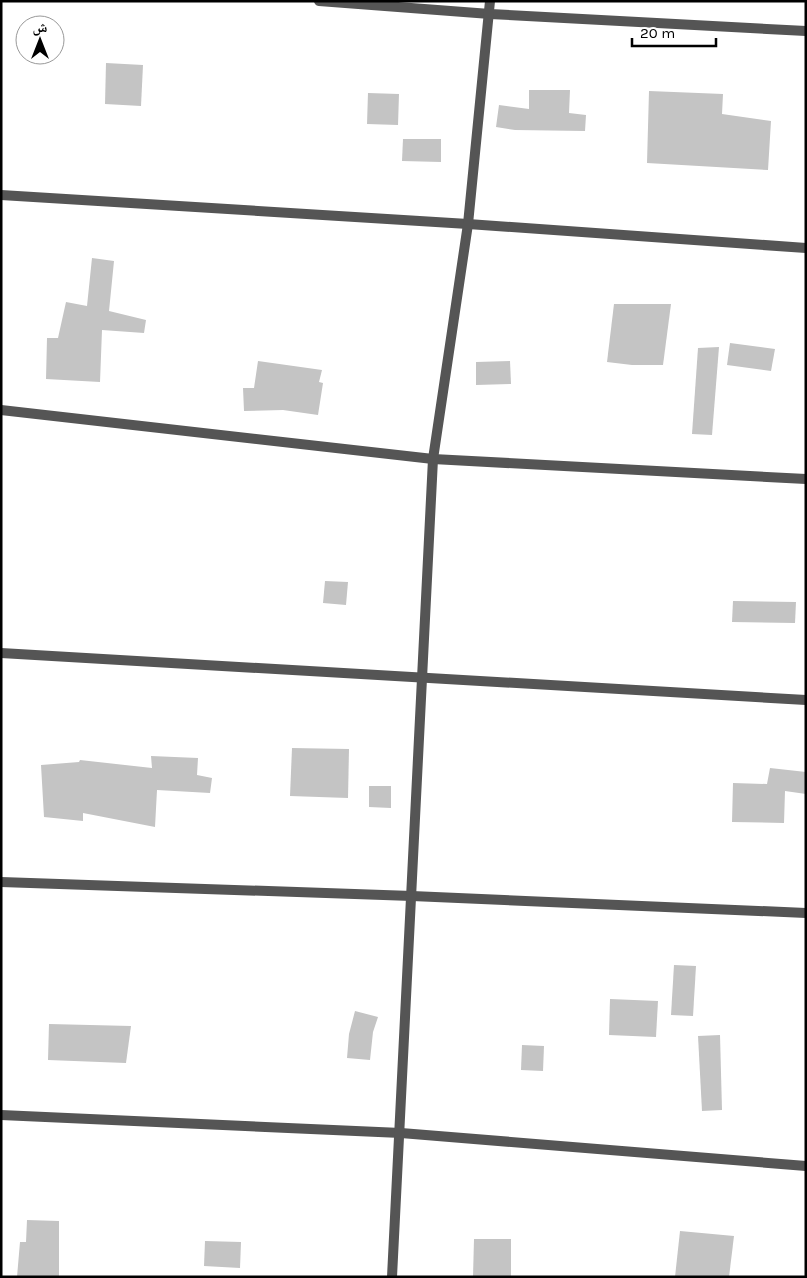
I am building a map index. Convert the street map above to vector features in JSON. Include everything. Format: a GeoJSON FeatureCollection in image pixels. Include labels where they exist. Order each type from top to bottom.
{"type":"FeatureCollection","features":[{"type":"Feature","properties":{"kind":"street"},"geometry":{"type":"LineString","coordinates":[[319,1],[490,14],[806,31]]}},
{"type":"Feature","properties":{"kind":"street"},"geometry":{"type":"LineString","coordinates":[[392,1277],[401,1133],[433,459],[468,224],[490,1]]}},
{"type":"Feature","properties":{"kind":"street"},"geometry":{"type":"LineString","coordinates":[[1,194],[806,248]]}},
{"type":"Feature","properties":{"kind":"street"},"geometry":{"type":"LineString","coordinates":[[1,410],[433,459],[806,478]]}},
{"type":"Feature","properties":{"kind":"street"},"geometry":{"type":"LineString","coordinates":[[1,653],[806,700]]}},
{"type":"Feature","properties":{"kind":"street"},"geometry":{"type":"LineString","coordinates":[[1,882],[412,896],[806,913]]}},
{"type":"Feature","properties":{"kind":"street"},"geometry":{"type":"LineString","coordinates":[[1,1115],[401,1133],[806,1166]]}},
{"type":"Feature","properties":{"kind":"building"},"geometry":{"type":"Polygon","coordinates":[[[106,63],[143,65],[141,106],[105,104],[106,63]]]}},
{"type":"Feature","properties":{"kind":"building"},"geometry":{"type":"Polygon","coordinates":[[[529,90],[570,90],[569,113],[586,115],[585,131],[515,130],[496,127],[499,105],[529,109],[529,90]]]}},
{"type":"Feature","properties":{"kind":"building"},"geometry":{"type":"Polygon","coordinates":[[[649,91],[723,94],[722,114],[771,121],[768,170],[647,163],[649,91]]]}},
{"type":"Feature","properties":{"kind":"building"},"geometry":{"type":"Polygon","coordinates":[[[368,93],[399,94],[398,125],[367,124],[368,93]]]}},
{"type":"Feature","properties":{"kind":"building"},"geometry":{"type":"Polygon","coordinates":[[[403,139],[441,139],[441,162],[402,161],[403,139]]]}},
{"type":"Feature","properties":{"kind":"building"},"geometry":{"type":"Polygon","coordinates":[[[92,258],[114,261],[109,311],[146,320],[144,333],[102,330],[100,382],[46,379],[47,338],[58,338],[66,302],[87,306],[92,258]]]}},
{"type":"Feature","properties":{"kind":"building"},"geometry":{"type":"Polygon","coordinates":[[[614,304],[671,304],[663,365],[632,365],[607,362],[614,304]]]}},
{"type":"Feature","properties":{"kind":"building"},"geometry":{"type":"Polygon","coordinates":[[[730,343],[775,349],[771,371],[727,365],[730,343]]]}},
{"type":"Feature","properties":{"kind":"building"},"geometry":{"type":"Polygon","coordinates":[[[719,347],[712,435],[692,434],[698,348],[719,347]]]}},
{"type":"Feature","properties":{"kind":"building"},"geometry":{"type":"Polygon","coordinates":[[[258,361],[322,370],[319,382],[323,383],[318,415],[283,410],[244,411],[243,388],[254,388],[258,361]]]}},
{"type":"Feature","properties":{"kind":"building"},"geometry":{"type":"Polygon","coordinates":[[[510,361],[511,384],[476,385],[476,362],[510,361]]]}},
{"type":"Feature","properties":{"kind":"building"},"geometry":{"type":"Polygon","coordinates":[[[325,581],[348,582],[346,605],[323,603],[325,581]]]}},
{"type":"Feature","properties":{"kind":"building"},"geometry":{"type":"Polygon","coordinates":[[[733,601],[796,602],[795,623],[732,622],[733,601]]]}},
{"type":"Feature","properties":{"kind":"building"},"geometry":{"type":"Polygon","coordinates":[[[292,748],[349,749],[348,798],[290,796],[292,748]]]}},
{"type":"Feature","properties":{"kind":"building"},"geometry":{"type":"Polygon","coordinates":[[[151,756],[198,758],[197,775],[212,778],[210,793],[157,790],[155,827],[83,813],[83,821],[44,817],[41,765],[79,762],[80,760],[152,768],[151,756]]]}},
{"type":"Feature","properties":{"kind":"building"},"geometry":{"type":"Polygon","coordinates":[[[770,768],[806,772],[806,794],[785,791],[784,823],[732,822],[733,783],[767,784],[770,768]]]}},
{"type":"Feature","properties":{"kind":"building"},"geometry":{"type":"Polygon","coordinates":[[[369,786],[391,786],[391,808],[369,807],[369,786]]]}},
{"type":"Feature","properties":{"kind":"building"},"geometry":{"type":"Polygon","coordinates":[[[674,965],[696,966],[693,1016],[671,1015],[674,965]]]}},
{"type":"Feature","properties":{"kind":"building"},"geometry":{"type":"Polygon","coordinates":[[[610,999],[658,1001],[656,1037],[609,1035],[610,999]]]}},
{"type":"Feature","properties":{"kind":"building"},"geometry":{"type":"Polygon","coordinates":[[[355,1011],[378,1017],[373,1032],[370,1060],[347,1058],[349,1034],[355,1011]]]}},
{"type":"Feature","properties":{"kind":"building"},"geometry":{"type":"Polygon","coordinates":[[[49,1024],[131,1026],[126,1063],[48,1060],[49,1024]]]}},
{"type":"Feature","properties":{"kind":"building"},"geometry":{"type":"Polygon","coordinates":[[[720,1035],[722,1110],[702,1111],[698,1036],[720,1035]]]}},
{"type":"Feature","properties":{"kind":"building"},"geometry":{"type":"Polygon","coordinates":[[[522,1045],[544,1046],[543,1071],[521,1070],[522,1045]]]}},
{"type":"Feature","properties":{"kind":"building"},"geometry":{"type":"Polygon","coordinates":[[[27,1220],[59,1221],[59,1277],[17,1277],[20,1242],[26,1242],[27,1220]]]}},
{"type":"Feature","properties":{"kind":"building"},"geometry":{"type":"Polygon","coordinates":[[[680,1231],[734,1236],[729,1277],[675,1277],[680,1231]]]}},
{"type":"Feature","properties":{"kind":"building"},"geometry":{"type":"Polygon","coordinates":[[[474,1239],[511,1239],[511,1277],[473,1277],[474,1239]]]}},
{"type":"Feature","properties":{"kind":"building"},"geometry":{"type":"Polygon","coordinates":[[[205,1241],[241,1242],[240,1268],[204,1266],[205,1241]]]}}]}
